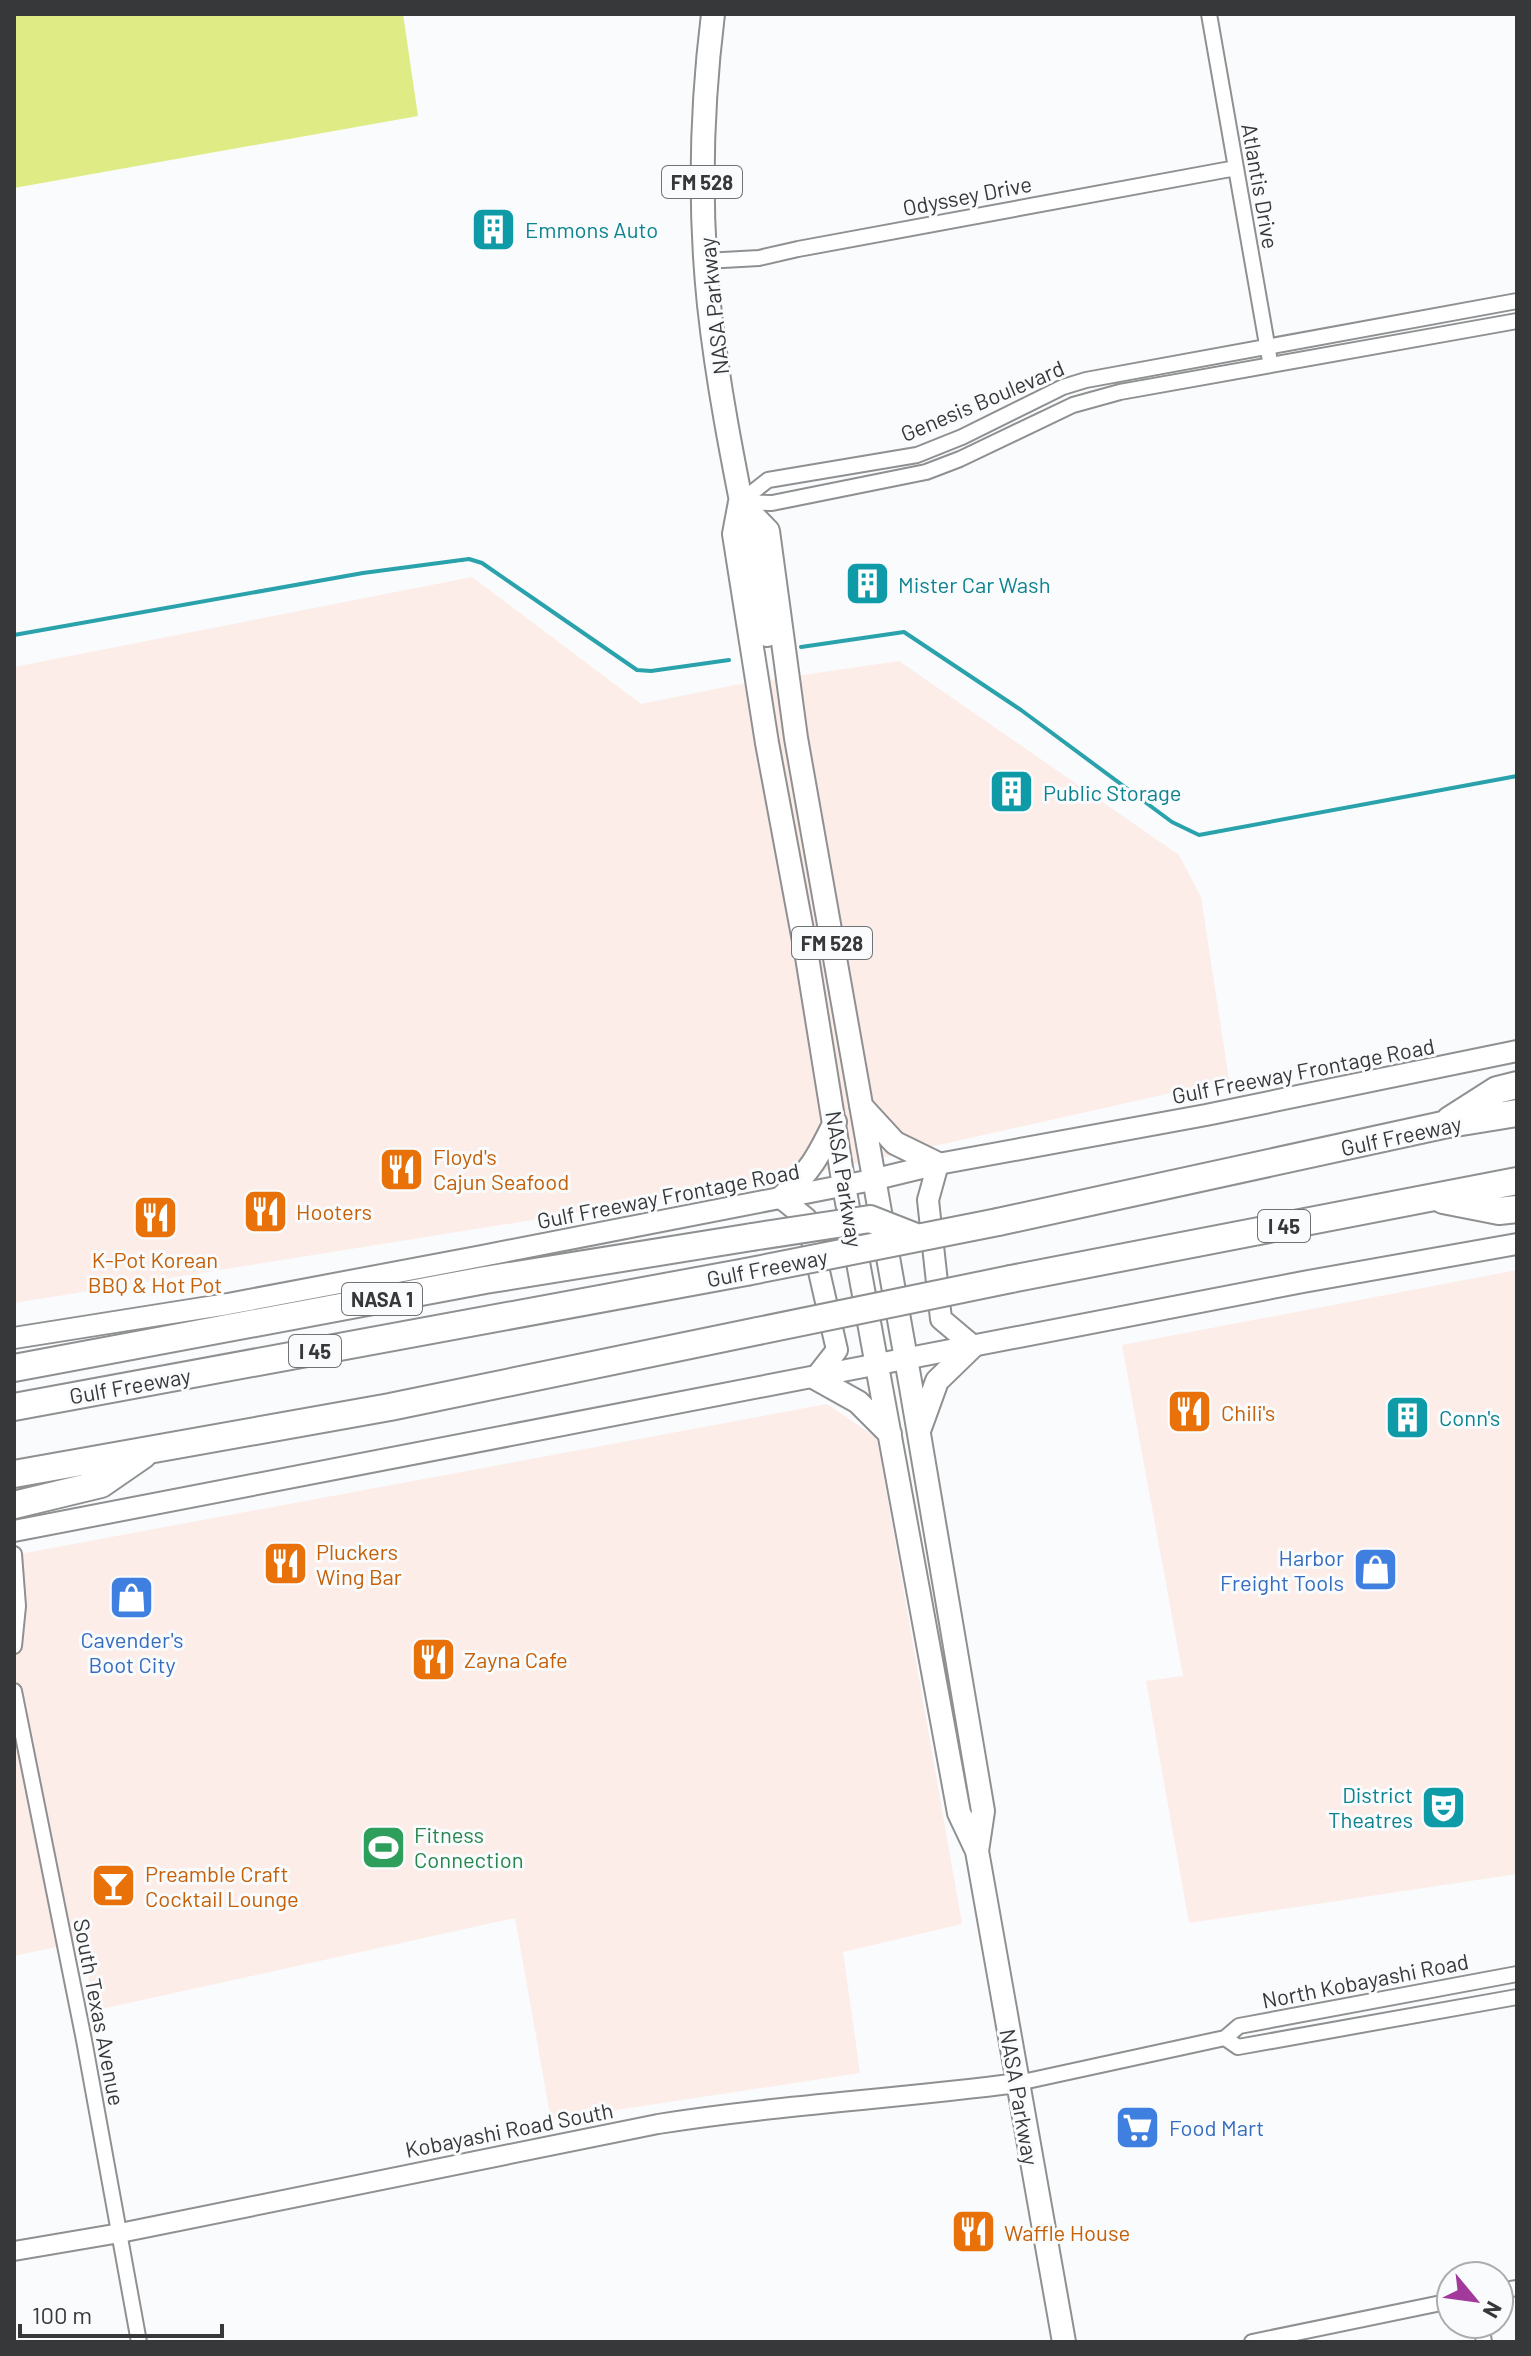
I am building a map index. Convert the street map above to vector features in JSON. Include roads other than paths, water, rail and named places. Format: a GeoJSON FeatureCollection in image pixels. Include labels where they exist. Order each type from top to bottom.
{"type":"FeatureCollection","features":[{"type":"Feature","properties":{"kind":"highway"},"geometry":{"type":"LineString","coordinates":[[1443,1125],[1497,1090],[1517,1085]]}},
{"type":"Feature","properties":{"kind":"highway","name":"Gulf Freeway"},"geometry":{"type":"LineString","coordinates":[[14,1407],[746,1272],[998,1222],[1443,1125],[1517,1113]]}},
{"type":"Feature","properties":{"kind":"highway","name":"I 45"},"geometry":{"type":"LineString","coordinates":[[14,1474],[390,1407],[1011,1279],[1517,1181]]}},
{"type":"Feature","properties":{"kind":"highway"},"geometry":{"type":"LineString","coordinates":[[1431,1197],[1499,1211],[1517,1209]]}},
{"type":"Feature","properties":{"kind":"highway","name":"NASA 1"},"geometry":{"type":"LineString","coordinates":[[14,1368],[485,1280],[870,1219],[916,1237]]}},
{"type":"Feature","properties":{"kind":"highway"},"geometry":{"type":"LineString","coordinates":[[14,1505],[101,1484],[155,1447]]}},
{"type":"Feature","properties":{"kind":"main road","name":"NASA Parkway"},"geometry":{"type":"LineString","coordinates":[[713,14],[703,115],[702,188],[705,261],[715,350],[740,502],[734,534],[844,1186],[959,1813],[977,1851],[1064,2342]]}},
{"type":"Feature","properties":{"kind":"main road","name":"NASA Parkway"},"geometry":{"type":"LineString","coordinates":[[740,502],[768,531],[796,738],[983,1811],[977,1851]]}},
{"type":"Feature","properties":{"kind":"main road"},"geometry":{"type":"LineString","coordinates":[[767,743],[796,738]]}},
{"type":"Feature","properties":{"kind":"main road","name":"Gulf Freeway Frontage Road"},"geometry":{"type":"LineString","coordinates":[[14,1338],[228,1304],[844,1186],[938,1164],[1206,1115],[1517,1051]]}},
{"type":"Feature","properties":{"kind":"main road"},"geometry":{"type":"LineString","coordinates":[[859,1103],[895,1143],[938,1164],[928,1200],[941,1319],[973,1346]]}},
{"type":"Feature","properties":{"kind":"main road"},"geometry":{"type":"LineString","coordinates":[[815,1378],[837,1350],[807,1219],[781,1198],[804,1178],[815,1163],[835,1121]]}},
{"type":"Feature","properties":{"kind":"main road"},"geometry":{"type":"LineString","coordinates":[[14,1531],[1517,1244]]}},
{"type":"Feature","properties":{"kind":"main road"},"geometry":{"type":"LineString","coordinates":[[919,1433],[937,1381],[973,1346]]}},
{"type":"Feature","properties":{"kind":"main road"},"geometry":{"type":"LineString","coordinates":[[815,1378],[858,1402],[890,1434]]}},
{"type":"Feature","properties":{"kind":"street","name":"Atlantis Drive"},"geometry":{"type":"LineString","coordinates":[[1209,14],[1270,365]]}},
{"type":"Feature","properties":{"kind":"street","name":"Odyssey Drive"},"geometry":{"type":"LineString","coordinates":[[705,261],[759,258],[1236,168]]}},
{"type":"Feature","properties":{"kind":"street","name":"Genesis Boulevard"},"geometry":{"type":"LineString","coordinates":[[740,502],[768,480],[917,455],[962,437],[1063,387],[1086,380],[1517,301]]}},
{"type":"Feature","properties":{"kind":"street"},"geometry":{"type":"LineString","coordinates":[[1485,307],[1488,326]]}},
{"type":"Feature","properties":{"kind":"street","name":"Genesis Boulevard"},"geometry":{"type":"LineString","coordinates":[[740,502],[772,503],[911,476],[960,459],[1083,401],[1120,392],[1517,321]]}},
{"type":"Feature","properties":{"kind":"street"},"geometry":{"type":"LineString","coordinates":[[14,1554],[18,1606],[14,1646]]}},
{"type":"Feature","properties":{"kind":"street","name":"South Texas Avenue"},"geometry":{"type":"LineString","coordinates":[[14,1691],[139,2342]]}},
{"type":"Feature","properties":{"kind":"street","name":"North Kobayashi Road"},"geometry":{"type":"LineString","coordinates":[[1018,2083],[1225,2038],[1239,2026],[1517,1974]]}},
{"type":"Feature","properties":{"kind":"street","name":"North Kobayashi Road"},"geometry":{"type":"LineString","coordinates":[[1225,2038],[1238,2047],[1517,1997]]}},
{"type":"Feature","properties":{"kind":"street","name":"Kobayashi Road South"},"geometry":{"type":"LineString","coordinates":[[14,2251],[120,2233],[658,2124],[739,2111],[903,2097],[1018,2083]]}},
{"type":"Feature","properties":{"kind":"street"},"geometry":{"type":"LineString","coordinates":[[1252,2342],[1435,2304]]}},
{"type":"Feature","properties":{"kind":"waterway"},"geometry":{"type":"LineString","coordinates":[[14,635],[363,573],[469,559],[482,563],[637,670],[651,671],[729,660]]}},
{"type":"Feature","properties":{"kind":"waterway"},"geometry":{"type":"LineString","coordinates":[[801,647],[904,632],[1021,710],[1172,822],[1199,835],[1517,776]]}},
{"type":"Feature","properties":{"kind":"place","name":"Emmons Auto"},"geometry":{"type":"Point","coordinates":[494,229]}},
{"type":"Feature","properties":{"kind":"place","name":"Mister Car Wash"},"geometry":{"type":"Point","coordinates":[867,584]}},
{"type":"Feature","properties":{"kind":"place","name":"Public Storage"},"geometry":{"type":"Point","coordinates":[1012,792]}},
{"type":"Feature","properties":{"kind":"place","name":"Floyd's Cajun Seafood"},"geometry":{"type":"Point","coordinates":[402,1169]}},
{"type":"Feature","properties":{"kind":"place","name":"Hooters"},"geometry":{"type":"Point","coordinates":[265,1211]}},
{"type":"Feature","properties":{"kind":"place","name":"K-Pot Korean BBQ & Hot Pot"},"geometry":{"type":"Point","coordinates":[155,1218]}},
{"type":"Feature","properties":{"kind":"place","name":"Chili's"},"geometry":{"type":"Point","coordinates":[1190,1412]}},
{"type":"Feature","properties":{"kind":"place","name":"Conn's"},"geometry":{"type":"Point","coordinates":[1408,1417]}},
{"type":"Feature","properties":{"kind":"place","name":"Pluckers Wing Bar"},"geometry":{"type":"Point","coordinates":[285,1564]}},
{"type":"Feature","properties":{"kind":"place","name":"Harbor Freight Tools"},"geometry":{"type":"Point","coordinates":[1375,1570]}},
{"type":"Feature","properties":{"kind":"place","name":"Cavender's Boot City"},"geometry":{"type":"Point","coordinates":[132,1598]}},
{"type":"Feature","properties":{"kind":"place","name":"Zayna Cafe"},"geometry":{"type":"Point","coordinates":[433,1659]}},
{"type":"Feature","properties":{"kind":"place","name":"District Theatres"},"geometry":{"type":"Point","coordinates":[1444,1807]}},
{"type":"Feature","properties":{"kind":"place","name":"Fitness Connection"},"geometry":{"type":"Point","coordinates":[383,1847]}},
{"type":"Feature","properties":{"kind":"place","name":"Preamble Craft Cocktail Lounge"},"geometry":{"type":"Point","coordinates":[114,1886]}},
{"type":"Feature","properties":{"kind":"place","name":"Food Mart"},"geometry":{"type":"Point","coordinates":[1138,2127]}},
{"type":"Feature","properties":{"kind":"place","name":"Waffle House"},"geometry":{"type":"Point","coordinates":[973,2232]}}]}
